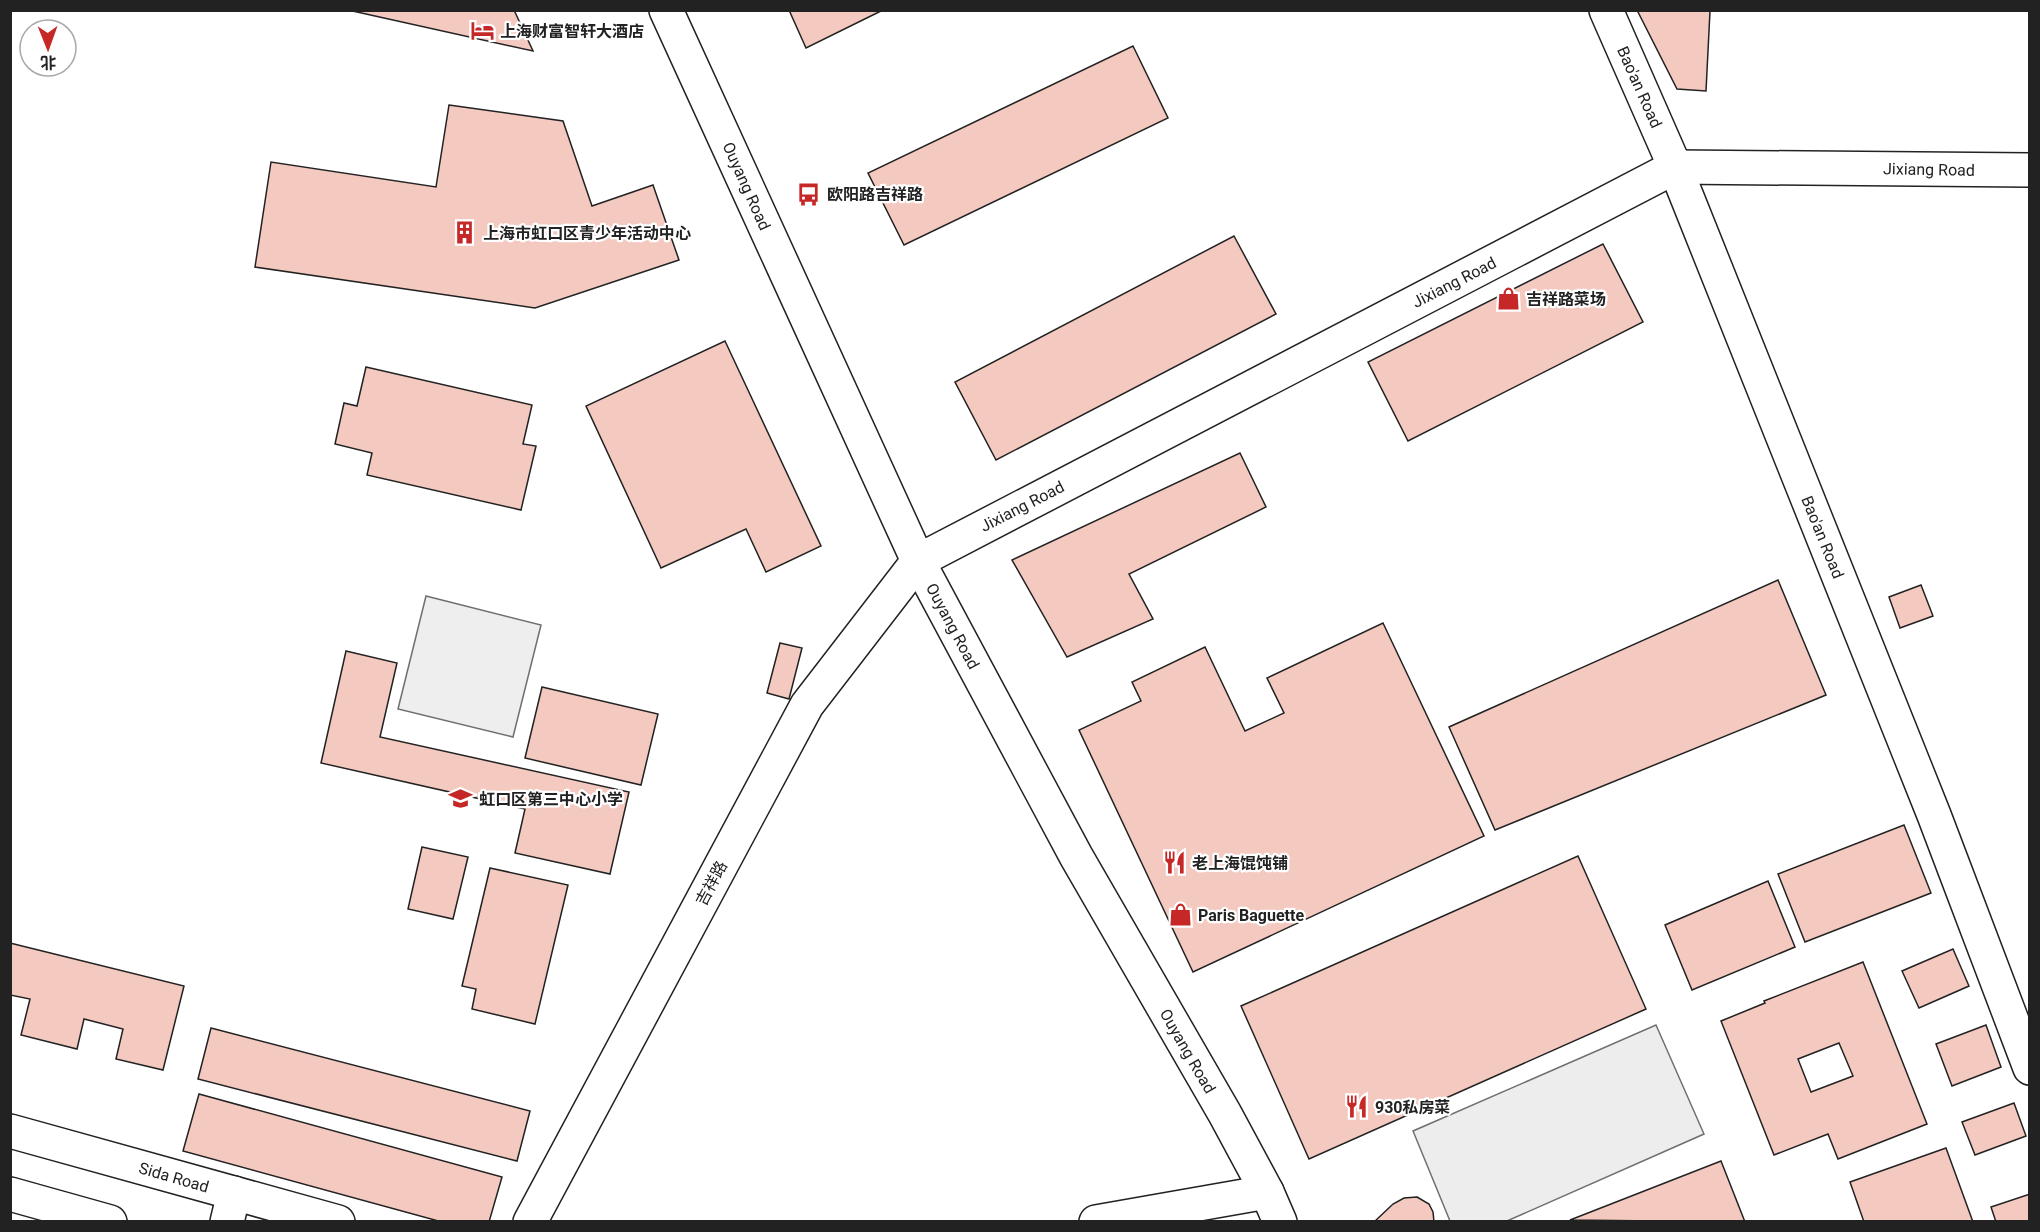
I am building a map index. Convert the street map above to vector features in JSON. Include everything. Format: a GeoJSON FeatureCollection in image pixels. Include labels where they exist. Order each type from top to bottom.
{"type":"FeatureCollection","features":[{"type":"Feature","properties":{"kind":"street","name":"Ouyang Road"},"geometry":{"type":"LineString","coordinates":[[666,10],[918,561],[1076,856],[1225,1114],[1280,1221]]}},
{"type":"Feature","properties":{"kind":"street","name":"Bao'an Road"},"geometry":{"type":"LineString","coordinates":[[1606,10],[1675,167],[1934,815],[2030,1068]]}},
{"type":"Feature","properties":{"kind":"street","name":"Jixiang Road"},"geometry":{"type":"LineString","coordinates":[[918,561],[1675,167],[2030,170]]}},
{"type":"Feature","properties":{"kind":"street","name":"吉祥路"},"geometry":{"type":"LineString","coordinates":[[530,1221],[807,705],[918,561]]}},
{"type":"Feature","properties":{"kind":"street","name":"Sida Road"},"geometry":{"type":"LineString","coordinates":[[10,1131],[230,1207],[338,1221]]}},
{"type":"Feature","properties":{"kind":"street"},"geometry":{"type":"LineString","coordinates":[[1096,1221],[1267,1192]]}},
{"type":"Feature","properties":{"kind":"street"},"geometry":{"type":"LineString","coordinates":[[10,1194],[110,1221]]}},
{"type":"Feature","properties":{"kind":"shaded area"},"geometry":{"type":"Polygon","coordinates":[[[426,596],[541,625],[513,737],[398,709],[426,596]]]}},
{"type":"Feature","properties":{"kind":"shaded area"},"geometry":{"type":"Polygon","coordinates":[[[1656,1025],[1704,1134],[1507,1221],[1450,1221],[1413,1131],[1656,1025]]]}},
{"type":"Feature","properties":{"kind":"building","name":"上海财富智轩大酒店"},"geometry":{"type":"Polygon","coordinates":[[[348,10],[514,10],[533,51],[348,10]]]}},
{"type":"Feature","properties":{"kind":"building"},"geometry":{"type":"Polygon","coordinates":[[[789,10],[883,10],[806,48],[789,10]]]}},
{"type":"Feature","properties":{"kind":"building"},"geometry":{"type":"Polygon","coordinates":[[[1637,10],[1710,11],[1706,91],[1677,89],[1637,10]]]}},
{"type":"Feature","properties":{"kind":"building"},"geometry":{"type":"Polygon","coordinates":[[[1133,46],[1168,118],[904,245],[868,173],[1133,46]]]}},
{"type":"Feature","properties":{"kind":"building","name":"上海市虹口区青少年活动中心"},"geometry":{"type":"Polygon","coordinates":[[[449,105],[563,121],[592,206],[653,185],[679,260],[535,308],[255,267],[271,162],[436,187],[449,105]]]}},
{"type":"Feature","properties":{"kind":"building"},"geometry":{"type":"Polygon","coordinates":[[[1234,236],[1276,314],[996,460],[955,382],[1234,236]]]}},
{"type":"Feature","properties":{"kind":"building"},"geometry":{"type":"Polygon","coordinates":[[[1603,244],[1643,322],[1408,441],[1368,362],[1603,244]]]}},
{"type":"Feature","properties":{"kind":"building"},"geometry":{"type":"Polygon","coordinates":[[[725,341],[821,546],[766,572],[746,529],[661,568],[586,406],[725,341]]]}},
{"type":"Feature","properties":{"kind":"building"},"geometry":{"type":"Polygon","coordinates":[[[366,367],[532,405],[523,444],[536,446],[521,510],[367,475],[372,453],[335,444],[344,403],[357,406],[366,367]]]}},
{"type":"Feature","properties":{"kind":"building"},"geometry":{"type":"Polygon","coordinates":[[[1240,453],[1266,507],[1129,574],[1153,619],[1067,657],[1012,560],[1240,453]]]}},
{"type":"Feature","properties":{"kind":"building"},"geometry":{"type":"Polygon","coordinates":[[[1778,580],[1826,695],[1495,830],[1449,727],[1778,580]]]}},
{"type":"Feature","properties":{"kind":"building"},"geometry":{"type":"Polygon","coordinates":[[[1921,585],[1933,616],[1900,628],[1889,597],[1921,585]]]}},
{"type":"Feature","properties":{"kind":"building"},"geometry":{"type":"Polygon","coordinates":[[[1383,623],[1484,836],[1193,972],[1079,730],[1141,701],[1132,682],[1205,647],[1245,731],[1284,713],[1267,678],[1383,623]]]}},
{"type":"Feature","properties":{"kind":"building"},"geometry":{"type":"Polygon","coordinates":[[[780,643],[802,648],[789,699],[767,693],[780,643]]]}},
{"type":"Feature","properties":{"kind":"building"},"geometry":{"type":"Polygon","coordinates":[[[346,651],[397,663],[380,737],[629,792],[610,874],[515,853],[525,809],[321,763],[346,651]]]}},
{"type":"Feature","properties":{"kind":"building"},"geometry":{"type":"Polygon","coordinates":[[[542,687],[658,714],[641,785],[525,758],[542,687]]]}},
{"type":"Feature","properties":{"kind":"building"},"geometry":{"type":"Polygon","coordinates":[[[1904,825],[1931,893],[1805,942],[1778,874],[1904,825]]]}},
{"type":"Feature","properties":{"kind":"building"},"geometry":{"type":"Polygon","coordinates":[[[422,847],[468,857],[453,919],[408,909],[422,847]]]}},
{"type":"Feature","properties":{"kind":"building"},"geometry":{"type":"Polygon","coordinates":[[[1578,856],[1646,1009],[1309,1159],[1241,1006],[1578,856]]]}},
{"type":"Feature","properties":{"kind":"building"},"geometry":{"type":"Polygon","coordinates":[[[490,868],[568,885],[535,1024],[472,1009],[476,989],[462,986],[490,868]]]}},
{"type":"Feature","properties":{"kind":"building"},"geometry":{"type":"Polygon","coordinates":[[[1768,881],[1795,947],[1692,990],[1665,925],[1768,881]]]}},
{"type":"Feature","properties":{"kind":"building"},"geometry":{"type":"Polygon","coordinates":[[[10,943],[184,986],[163,1070],[116,1059],[123,1029],[84,1019],[77,1049],[21,1035],[30,999],[10,995],[10,943]]]}},
{"type":"Feature","properties":{"kind":"building"},"geometry":{"type":"Polygon","coordinates":[[[1953,949],[1969,986],[1919,1008],[1902,971],[1953,949]]]}},
{"type":"Feature","properties":{"kind":"building"},"geometry":{"type":"Polygon","coordinates":[[[1863,962],[1927,1124],[1838,1159],[1828,1134],[1774,1155],[1721,1021],[1765,1003],[1764,1001],[1863,962]],[[1839,1043],[1798,1059],[1811,1092],[1853,1076],[1839,1043]]]}},
{"type":"Feature","properties":{"kind":"building"},"geometry":{"type":"Polygon","coordinates":[[[1986,1025],[2001,1067],[1952,1086],[1936,1044],[1986,1025]]]}},
{"type":"Feature","properties":{"kind":"building"},"geometry":{"type":"Polygon","coordinates":[[[211,1028],[530,1111],[517,1161],[198,1079],[211,1028]]]}},
{"type":"Feature","properties":{"kind":"building"},"geometry":{"type":"Polygon","coordinates":[[[199,1094],[502,1177],[489,1222],[442,1222],[183,1151],[199,1094]]]}},
{"type":"Feature","properties":{"kind":"building"},"geometry":{"type":"Polygon","coordinates":[[[2014,1103],[2026,1136],[1975,1155],[1962,1122],[2014,1103]]]}},
{"type":"Feature","properties":{"kind":"building"},"geometry":{"type":"Polygon","coordinates":[[[1946,1148],[1973,1222],[1864,1222],[1850,1182],[1946,1148]]]}},
{"type":"Feature","properties":{"kind":"building"},"geometry":{"type":"Polygon","coordinates":[[[1721,1161],[1745,1222],[1570,1220],[1721,1161]]]}},
{"type":"Feature","properties":{"kind":"building"},"geometry":{"type":"Polygon","coordinates":[[[2030,1194],[2030,1222],[1996,1222],[1991,1207],[2030,1194]]]}},
{"type":"Feature","properties":{"kind":"building"},"geometry":{"type":"Polygon","coordinates":[[[1417,1197],[1429,1204],[1434,1222],[1374,1222],[1393,1204],[1404,1198],[1417,1197]]]}},
{"type":"Feature","properties":{"kind":"place","name":"上海财富智轩大酒店"},"geometry":{"type":"Point","coordinates":[482,31]}},
{"type":"Feature","properties":{"kind":"place","name":"欧阳路吉祥路"},"geometry":{"type":"Point","coordinates":[809,194]}},
{"type":"Feature","properties":{"kind":"place","name":"上海市虹口区青少年活动中心"},"geometry":{"type":"Point","coordinates":[465,233]}},
{"type":"Feature","properties":{"kind":"place","name":"吉祥路菜场"},"geometry":{"type":"Point","coordinates":[1508,299]}},
{"type":"Feature","properties":{"kind":"place","name":"虹口区第三中心小学"},"geometry":{"type":"Point","coordinates":[461,799]}},
{"type":"Feature","properties":{"kind":"place","name":"老上海馄饨铺"},"geometry":{"type":"Point","coordinates":[1174,863]}},
{"type":"Feature","properties":{"kind":"place","name":"Paris Baguette"},"geometry":{"type":"Point","coordinates":[1180,915]}},
{"type":"Feature","properties":{"kind":"place","name":"930私房菜"},"geometry":{"type":"Point","coordinates":[1357,1107]}}]}
